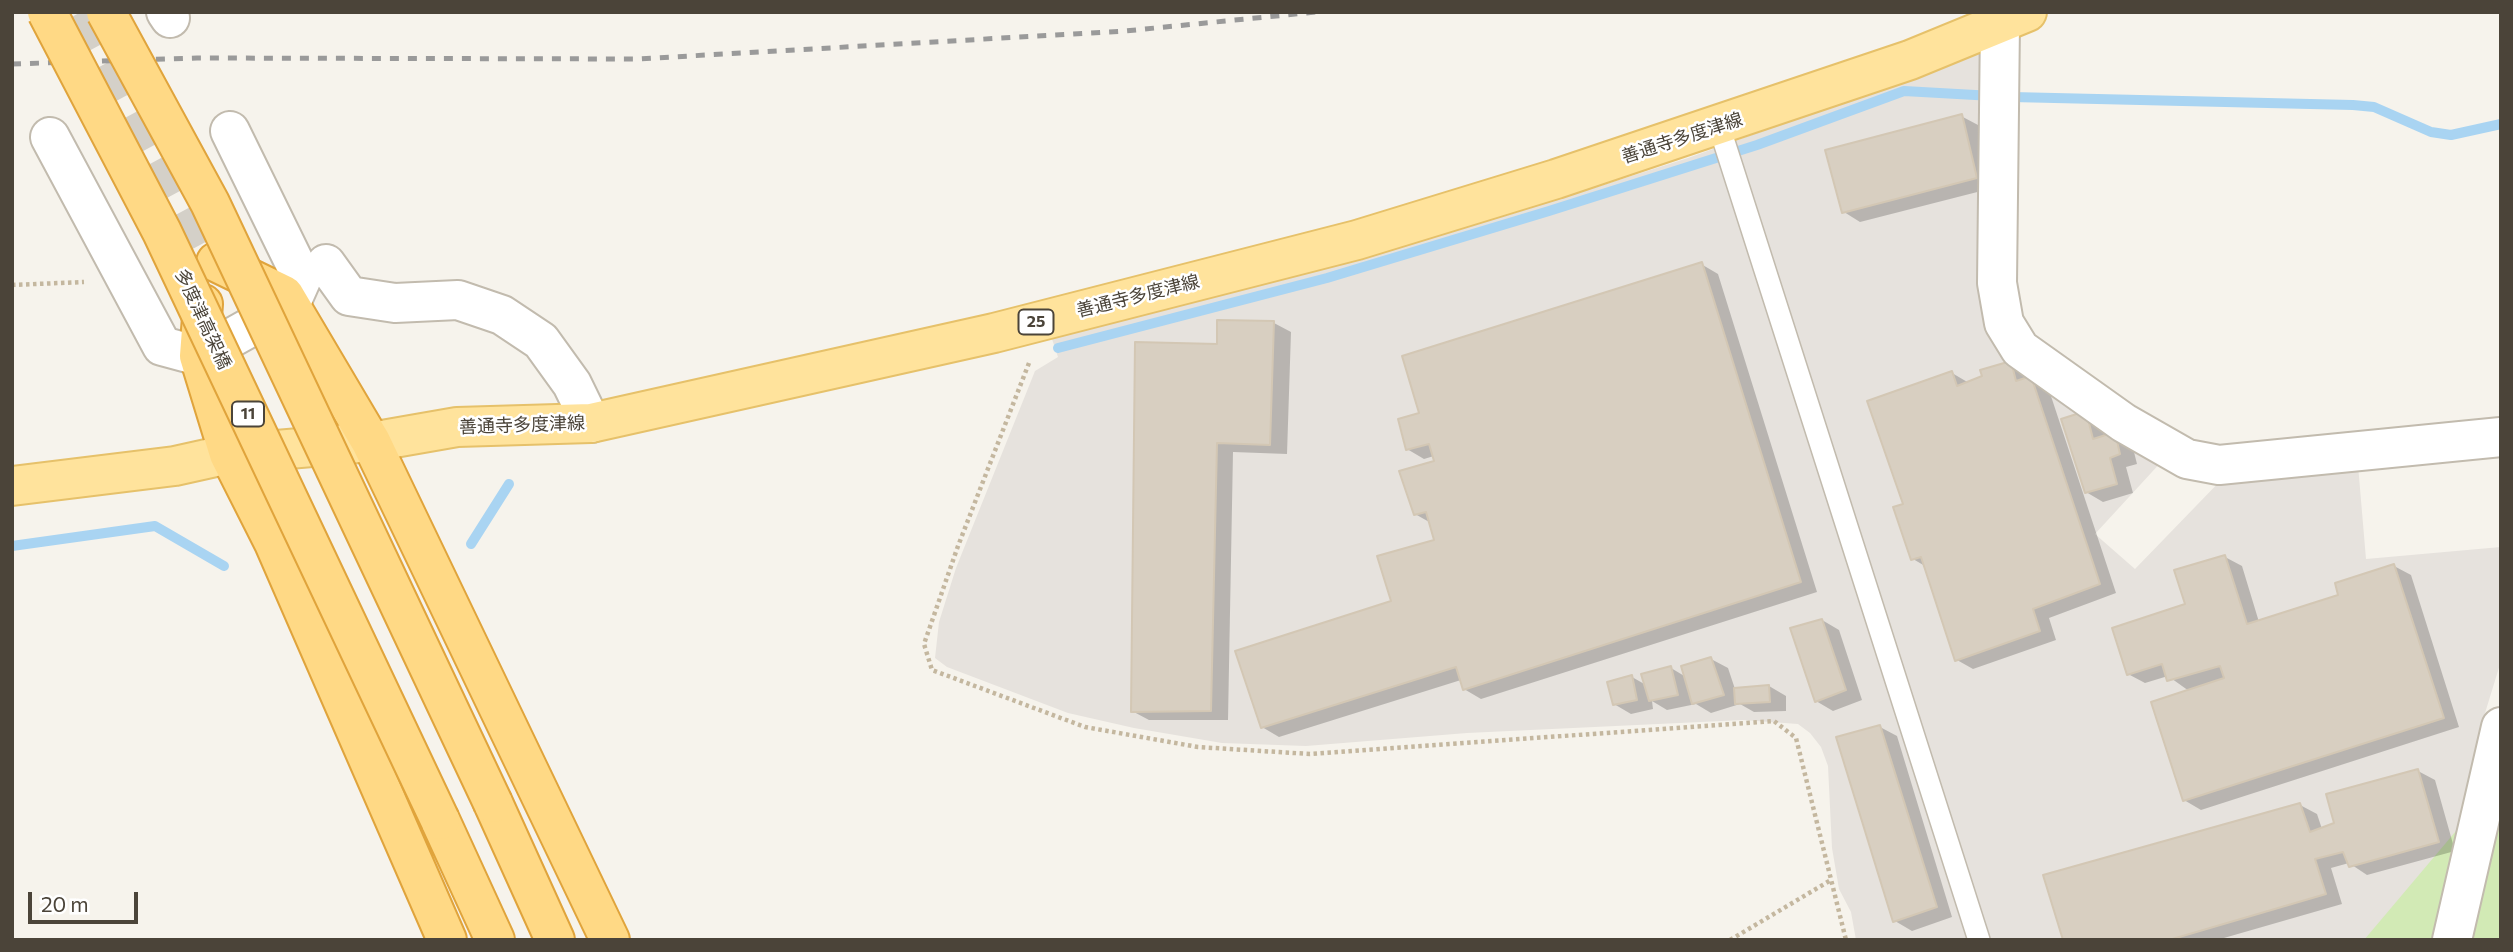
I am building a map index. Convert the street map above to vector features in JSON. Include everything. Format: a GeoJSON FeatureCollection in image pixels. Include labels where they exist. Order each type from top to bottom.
{"type":"FeatureCollection","features":[{"type":"Feature","properties":{"kind":"highway","name":"多度津高架橋"},"geometry":{"type":"LineString","coordinates":[[47,12],[162,232],[495,940]]}},
{"type":"Feature","properties":{"kind":"highway"},"geometry":{"type":"LineString","coordinates":[[106,12],[210,202],[555,940]]}},
{"type":"Feature","properties":{"kind":"highway"},"geometry":{"type":"LineString","coordinates":[[447,940],[274,543],[229,454],[199,356],[211,267],[284,295],[290,305],[371,442],[610,940]]}},
{"type":"Feature","properties":{"kind":"main road","name":"善通寺多度津線"},"geometry":{"type":"LineString","coordinates":[[12,486],[175,466],[229,454],[371,442],[457,427],[591,423],[1045,320],[1725,145],[1910,60],[2014,18]]}},
{"type":"Feature","properties":{"kind":"street"},"geometry":{"type":"LineString","coordinates":[[2014,18],[1997,283],[2004,323],[2020,349],[2124,423],[2187,459],[2220,465],[2501,436]]}},
{"type":"Feature","properties":{"kind":"street"},"geometry":{"type":"LineString","coordinates":[[50,137],[162,346],[199,356],[290,305],[302,278],[230,131]]}},
{"type":"Feature","properties":{"kind":"street"},"geometry":{"type":"LineString","coordinates":[[326,264],[349,296],[395,303],[458,300],[502,315],[541,341],[572,384],[591,423]]}},
{"type":"Feature","properties":{"kind":"street"},"geometry":{"type":"LineString","coordinates":[[2452,940],[2501,727]]}},
{"type":"Feature","properties":{"kind":"lane"},"geometry":{"type":"LineString","coordinates":[[1725,145],[1979,940]]}},
{"type":"Feature","properties":{"kind":"path"},"geometry":{"type":"LineString","coordinates":[[12,285],[127,280]]}},
{"type":"Feature","properties":{"kind":"path"},"geometry":{"type":"LineString","coordinates":[[1045,320],[958,546],[924,644],[932,670],[1085,727],[1198,747],[1310,754],[1774,721],[1796,738],[1846,940]]}},
{"type":"Feature","properties":{"kind":"path"},"geometry":{"type":"LineString","coordinates":[[1730,940],[1831,880]]}},
{"type":"Feature","properties":{"kind":"shaded area"},"geometry":{"type":"Polygon","coordinates":[[[1990,49],[1990,324],[2163,460],[2095,534],[2135,569],[2226,475],[2358,465],[2366,559],[2501,547],[2501,661],[2481,726],[2436,940],[1856,940],[1851,912],[1839,889],[1832,848],[1828,766],[1821,747],[1810,733],[1798,724],[1743,720],[1467,733],[1306,746],[1222,743],[1134,728],[1068,713],[947,667],[935,658],[939,622],[956,568],[1035,371],[1058,357],[1051,336],[1364,256],[1512,214],[1688,158],[1990,49]]]}},
{"type":"Feature","properties":{"kind":"green space"},"geometry":{"type":"Polygon","coordinates":[[[2501,774],[2501,940],[2364,940],[2499,780],[2501,774]]]}},
{"type":"Feature","properties":{"kind":"building"},"geometry":{"type":"Polygon","coordinates":[[[1962,114],[1977,178],[1842,213],[1825,150],[1962,114]]]}},
{"type":"Feature","properties":{"kind":"building"},"geometry":{"type":"Polygon","coordinates":[[[1702,262],[1801,582],[1463,690],[1456,667],[1261,728],[1235,651],[1391,601],[1377,556],[1434,540],[1426,512],[1414,515],[1399,471],[1434,461],[1429,444],[1406,450],[1398,419],[1419,413],[1402,356],[1702,262]]]}},
{"type":"Feature","properties":{"kind":"building"},"geometry":{"type":"Polygon","coordinates":[[[1217,320],[1274,321],[1270,445],[1217,443],[1211,711],[1131,712],[1135,342],[1217,344],[1217,320]]]}},
{"type":"Feature","properties":{"kind":"building"},"geometry":{"type":"Polygon","coordinates":[[[2011,361],[2016,381],[2031,376],[2100,584],[2033,609],[2040,631],[1955,661],[1921,557],[1911,560],[1893,507],[1903,504],[1867,401],[1952,371],[1957,386],[1982,376],[1980,370],[2011,361]]]}},
{"type":"Feature","properties":{"kind":"building"},"geometry":{"type":"Polygon","coordinates":[[[2086,411],[2093,439],[2115,432],[2120,454],[2110,458],[2117,484],[2085,493],[2061,419],[2086,411]]]}},
{"type":"Feature","properties":{"kind":"building"},"geometry":{"type":"Polygon","coordinates":[[[2225,555],[2247,624],[2338,595],[2335,583],[2394,564],[2444,718],[2183,801],[2151,702],[2224,678],[2220,666],[2167,681],[2162,664],[2127,675],[2112,628],[2185,604],[2174,570],[2225,555]]]}},
{"type":"Feature","properties":{"kind":"building"},"geometry":{"type":"Polygon","coordinates":[[[1822,619],[1846,690],[1815,702],[1790,628],[1822,619]]]}},
{"type":"Feature","properties":{"kind":"building"},"geometry":{"type":"Polygon","coordinates":[[[1711,657],[1724,695],[1692,704],[1681,666],[1711,657]]]}},
{"type":"Feature","properties":{"kind":"building"},"geometry":{"type":"Polygon","coordinates":[[[1671,666],[1678,695],[1649,701],[1641,674],[1671,666]]]}},
{"type":"Feature","properties":{"kind":"building"},"geometry":{"type":"Polygon","coordinates":[[[1632,675],[1637,700],[1613,705],[1607,682],[1632,675]]]}},
{"type":"Feature","properties":{"kind":"building"},"geometry":{"type":"Polygon","coordinates":[[[1769,685],[1770,702],[1735,704],[1734,688],[1769,685]]]}},
{"type":"Feature","properties":{"kind":"building"},"geometry":{"type":"Polygon","coordinates":[[[1880,725],[1937,907],[1893,922],[1836,737],[1880,725]]]}},
{"type":"Feature","properties":{"kind":"building"},"geometry":{"type":"Polygon","coordinates":[[[2418,769],[2439,842],[2349,867],[2343,852],[2315,859],[2326,894],[2169,940],[2063,940],[2043,875],[2300,803],[2310,832],[2334,823],[2326,794],[2418,769]]]}},
{"type":"Feature","properties":{"kind":"waterway"},"geometry":{"type":"LineString","coordinates":[[1058,348],[1327,278],[1549,211],[1757,145],[1904,91],[1993,96]]}},
{"type":"Feature","properties":{"kind":"waterway"},"geometry":{"type":"LineString","coordinates":[[2012,97],[2353,105],[2374,107],[2431,132],[2451,135],[2501,124]]}},
{"type":"Feature","properties":{"kind":"waterway"},"geometry":{"type":"LineString","coordinates":[[471,544],[509,484]]}},
{"type":"Feature","properties":{"kind":"waterway"},"geometry":{"type":"LineString","coordinates":[[12,546],[155,526],[224,566]]}},
{"type":"Feature","properties":{"kind":"tunnel"},"geometry":{"type":"LineString","coordinates":[[81,12],[173,183]]}},
{"type":"Feature","properties":{"kind":"tunnel"},"geometry":{"type":"LineString","coordinates":[[148,165],[205,271]]}},
{"type":"Feature","properties":{"kind":"railway"},"geometry":{"type":"LineString","coordinates":[[12,64],[197,58],[637,59],[1125,31],[1316,12]]}}]}
